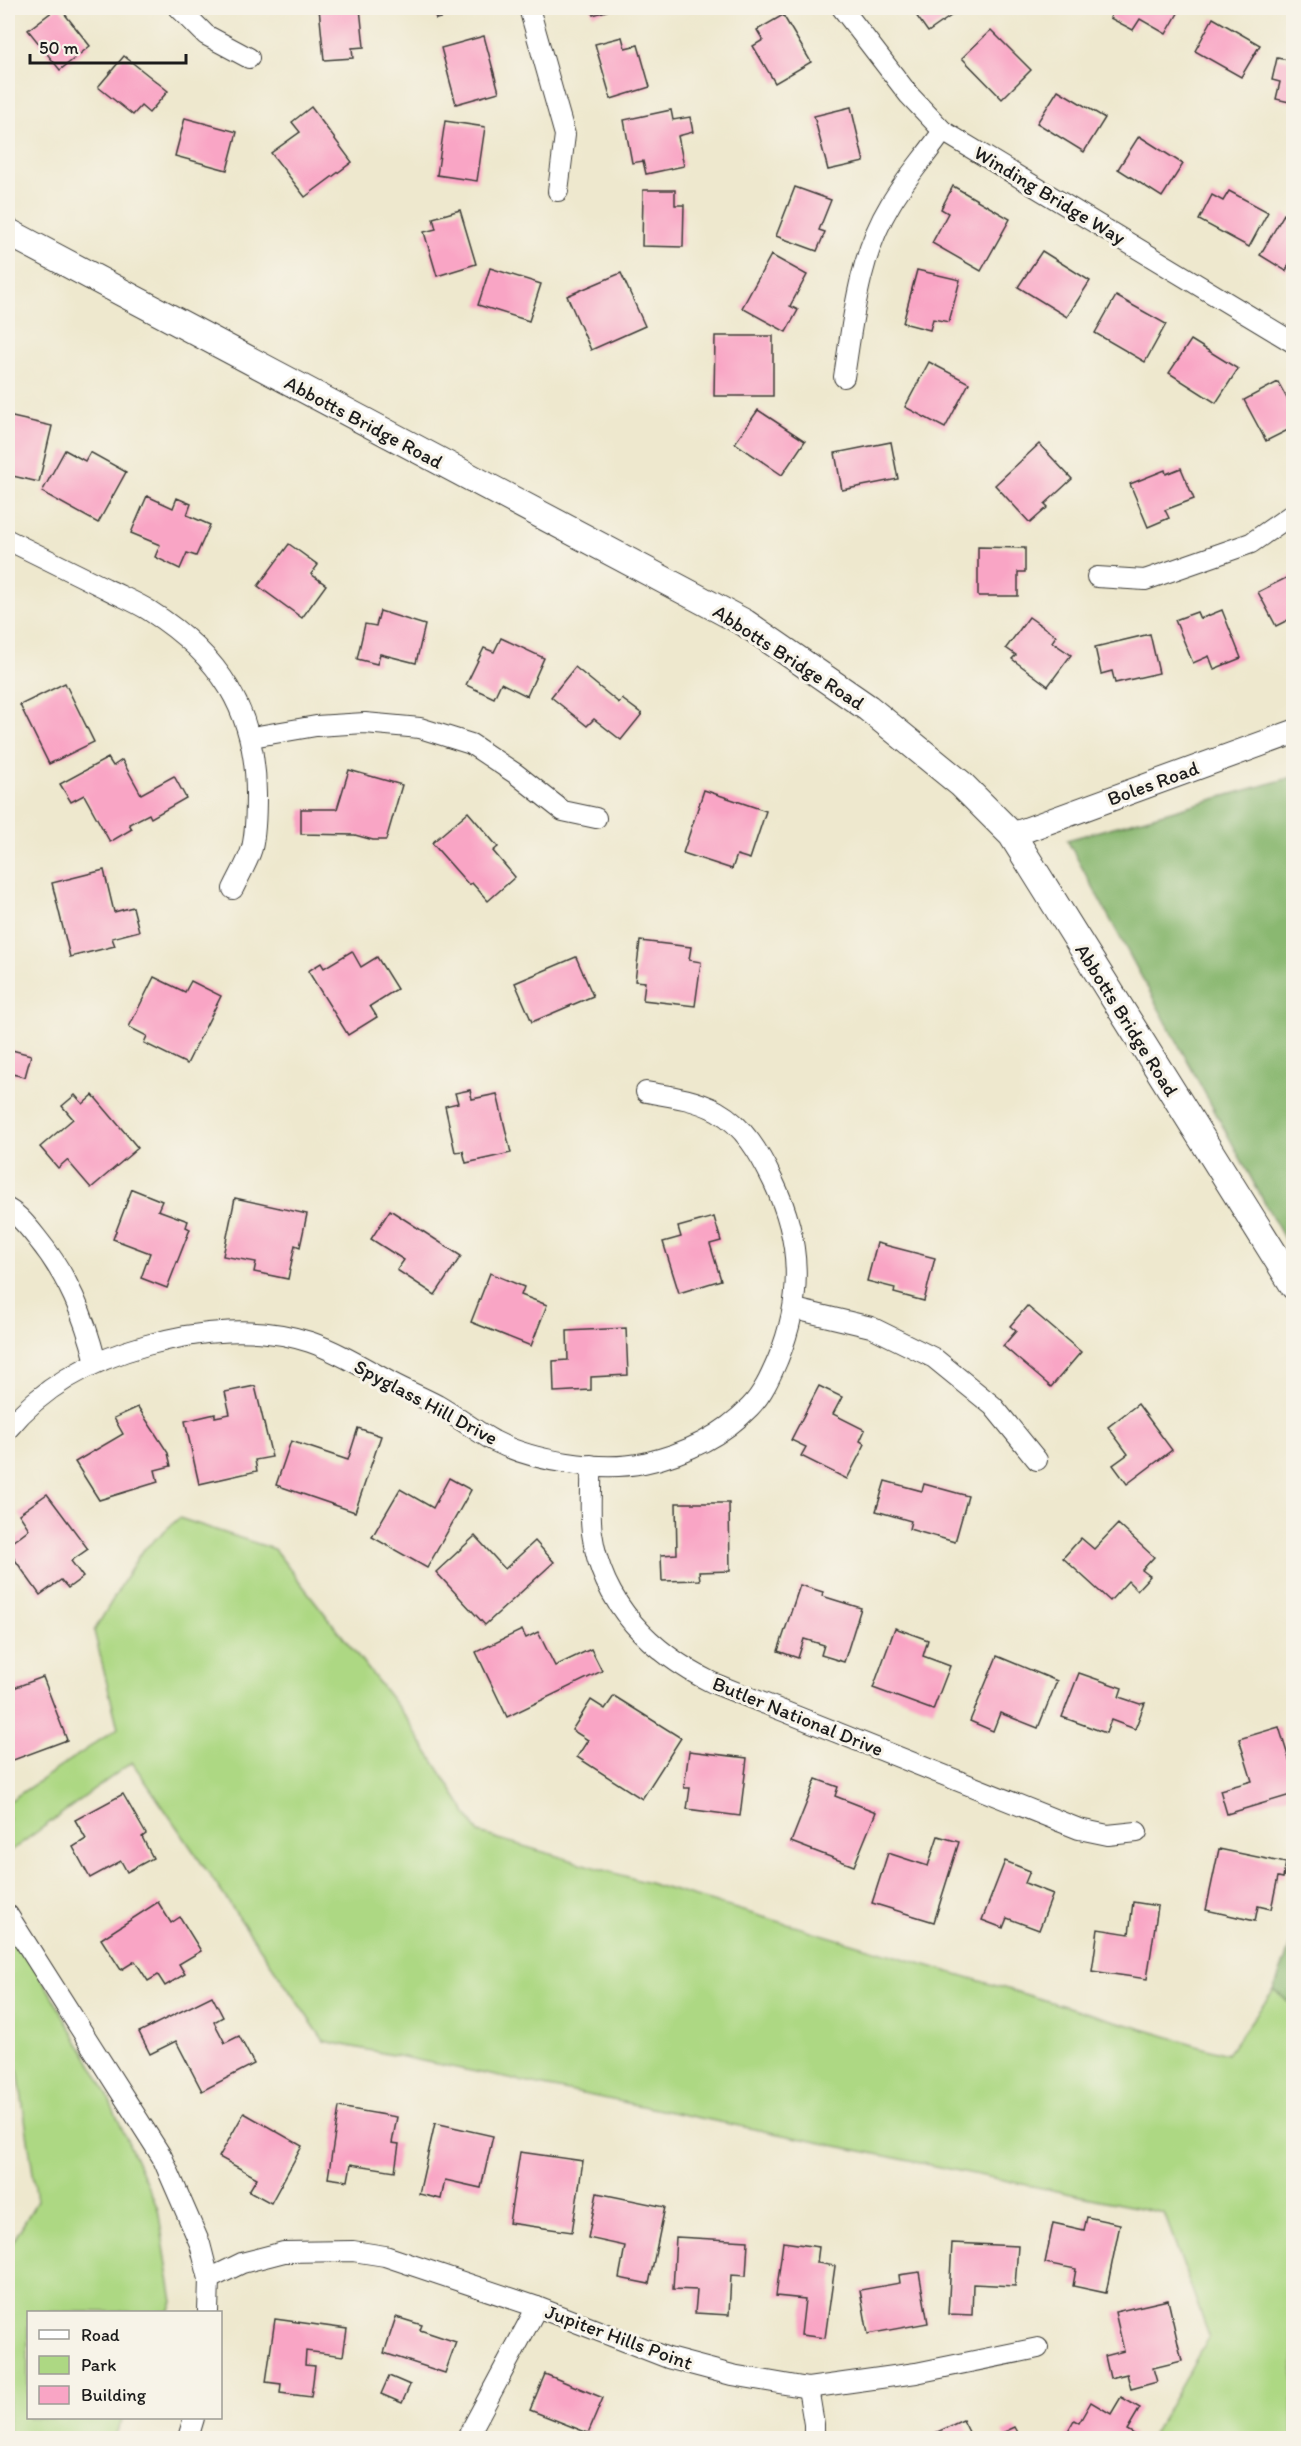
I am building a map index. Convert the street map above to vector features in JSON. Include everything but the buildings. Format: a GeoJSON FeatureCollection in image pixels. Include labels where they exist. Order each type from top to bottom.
{"type":"FeatureCollection","features":[{"type":"Feature","properties":{"kind":"main road","name":"Abbotts Bridge Road"},"geometry":{"type":"LineString","coordinates":[[8,232],[745,623],[876,714],[961,784],[1012,835],[1293,1286]]}},
{"type":"Feature","properties":{"kind":"street"},"geometry":{"type":"LineString","coordinates":[[179,8],[206,35],[249,58]]}},
{"type":"Feature","properties":{"kind":"street"},"geometry":{"type":"LineString","coordinates":[[529,8],[565,135],[558,191]]}},
{"type":"Feature","properties":{"kind":"street","name":"Winding Bridge Way"},"geometry":{"type":"LineString","coordinates":[[842,8],[909,95],[943,131],[1293,343]]}},
{"type":"Feature","properties":{"kind":"street"},"geometry":{"type":"LineString","coordinates":[[844,377],[853,319],[869,248],[890,204],[943,131]]}},
{"type":"Feature","properties":{"kind":"street"},"geometry":{"type":"LineString","coordinates":[[1097,577],[1145,580],[1251,543],[1293,513]]}},
{"type":"Feature","properties":{"kind":"street"},"geometry":{"type":"LineString","coordinates":[[8,540],[149,610],[185,637],[211,662],[230,687],[243,712],[252,737],[256,773],[252,848],[233,889]]}},
{"type":"Feature","properties":{"kind":"street"},"geometry":{"type":"LineString","coordinates":[[252,737],[316,726],[365,723],[420,728],[471,744],[516,774],[563,811],[596,818]]}},
{"type":"Feature","properties":{"kind":"street","name":"Boles Road"},"geometry":{"type":"LineString","coordinates":[[1012,835],[1293,732]]}},
{"type":"Feature","properties":{"kind":"street","name":"Spyglass Hill Drive"},"geometry":{"type":"LineString","coordinates":[[8,1429],[23,1410],[63,1378],[110,1355],[168,1339],[219,1331],[270,1333],[310,1342],[436,1405],[496,1442],[550,1460],[591,1465],[633,1465],[669,1458],[702,1444],[729,1427],[753,1404],[772,1374],[795,1309],[795,1253],[788,1214],[761,1156],[746,1134],[718,1111],[684,1098],[646,1092]]}},
{"type":"Feature","properties":{"kind":"street"},"geometry":{"type":"LineString","coordinates":[[8,1209],[30,1229],[55,1260],[72,1290],[85,1322],[96,1362]]}},
{"type":"Feature","properties":{"kind":"street"},"geometry":{"type":"LineString","coordinates":[[795,1309],[871,1327],[934,1358],[993,1406],[1037,1460]]}},
{"type":"Feature","properties":{"kind":"street","name":"Butler National Drive"},"geometry":{"type":"LineString","coordinates":[[591,1465],[593,1536],[608,1587],[640,1633],[681,1667],[713,1683],[1079,1829],[1108,1835],[1137,1832]]}},
{"type":"Feature","properties":{"kind":"street"},"geometry":{"type":"LineString","coordinates":[[8,1915],[162,2157],[200,2244],[208,2279],[208,2311]]}},
{"type":"Feature","properties":{"kind":"street","name":"Jupiter Hills Point"},"geometry":{"type":"LineString","coordinates":[[208,2279],[242,2263],[284,2252],[353,2251],[417,2265],[537,2307],[668,2358],[732,2375],[808,2388],[916,2373],[1038,2348]]}},
{"type":"Feature","properties":{"kind":"street"},"geometry":{"type":"LineString","coordinates":[[467,2439],[537,2307]]}},
{"type":"Feature","properties":{"kind":"street"},"geometry":{"type":"LineString","coordinates":[[808,2388],[814,2439]]}},
{"type":"Feature","properties":{"kind":"street"},"geometry":{"type":"LineString","coordinates":[[188,2439],[194,2419]]}},
{"type":"Feature","properties":{"kind":"green space"},"geometry":{"type":"Polygon","coordinates":[[[1294,777],[1293,1255],[1067,840],[1294,777]]]}},
{"type":"Feature","properties":{"kind":"green space"},"geometry":{"type":"Polygon","coordinates":[[[179,1518],[274,1549],[405,1716],[479,1833],[1227,2054],[1274,1990],[1290,2003],[1294,2001],[1293,2438],[1151,2438],[1209,2336],[1164,2213],[324,2041],[132,1762],[8,1853],[8,1802],[118,1728],[94,1631],[141,1552],[179,1518]]]}},
{"type":"Feature","properties":{"kind":"green space"},"geometry":{"type":"Polygon","coordinates":[[[8,1920],[101,2081],[158,2209],[173,2302],[169,2311],[27,2311],[27,2419],[123,2419],[114,2438],[8,2438],[8,2250],[37,2201],[18,2071],[8,2047],[8,1920]]]}},
{"type":"Feature","properties":{"kind":"green space"},"geometry":{"type":"Polygon","coordinates":[[[1293,1937],[1294,2001],[1290,2003],[1274,1990],[1293,1937]]]}}]}
